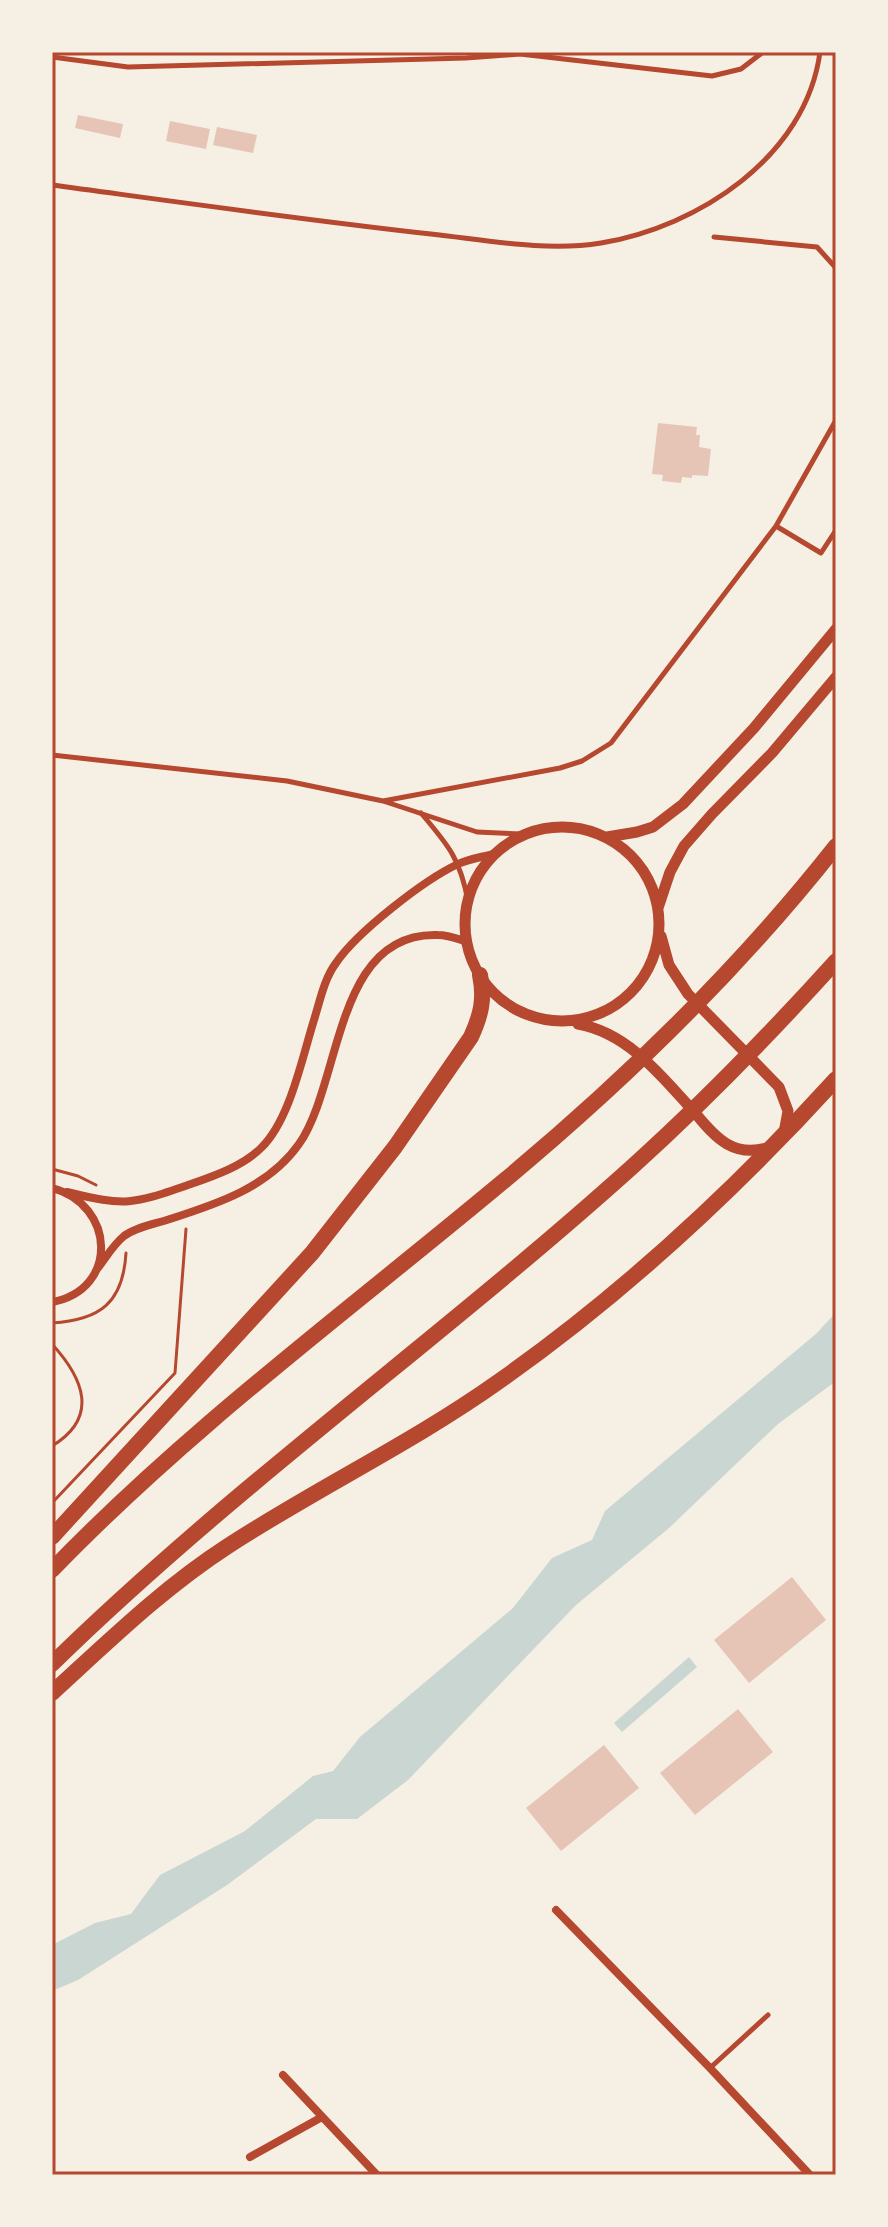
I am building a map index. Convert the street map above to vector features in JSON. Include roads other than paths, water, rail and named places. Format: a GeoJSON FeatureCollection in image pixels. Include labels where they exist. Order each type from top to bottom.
{"type":"FeatureCollection","features":[{"type":"Feature","properties":{"kind":"highway"},"geometry":{"type":"LineString","coordinates":[[52,1570],[166,1459],[508,1178],[616,1081],[734,964],[836,846]]}},
{"type":"Feature","properties":{"kind":"highway"},"geometry":{"type":"LineString","coordinates":[[52,1664],[190,1535],[499,1281],[633,1166],[736,1068],[836,961]]}},
{"type":"Feature","properties":{"kind":"highway"},"geometry":{"type":"LineString","coordinates":[[52,1537],[277,1294],[346,1213],[471,1037],[483,1006],[480,975]]}},
{"type":"Feature","properties":{"kind":"highway"},"geometry":{"type":"LineString","coordinates":[[52,1693],[139,1612],[179,1581],[279,1514],[419,1434],[555,1342],[609,1298],[779,1142],[836,1079]]}},
{"type":"Feature","properties":{"kind":"street"},"geometry":{"type":"LineString","coordinates":[[607,837],[653,827],[683,804],[754,728],[836,629]]}},
{"type":"Feature","properties":{"kind":"street"},"geometry":{"type":"LineString","coordinates":[[658,909],[670,872],[684,846],[772,753],[836,677]]}},
{"type":"Feature","properties":{"kind":"street"},"geometry":{"type":"LineString","coordinates":[[566,1022],[603,1014],[629,997],[654,959],[658,909],[648,877],[624,848],[607,837],[585,829],[562,826],[521,834],[493,854],[477,876],[468,901],[468,942],[480,975],[491,990],[515,1009],[549,1020],[591,1026],[606,1032],[655,1070],[725,1142],[749,1151],[769,1148],[779,1142],[788,1111],[779,1087],[688,994],[669,965],[658,926]]}},
{"type":"Feature","properties":{"kind":"street"},"geometry":{"type":"LineString","coordinates":[[52,1188],[108,1202],[140,1202],[203,1180],[252,1155],[267,1141],[278,1124],[324,988],[334,965],[358,935],[459,864],[493,854]]}},
{"type":"Feature","properties":{"kind":"street"},"geometry":{"type":"LineString","coordinates":[[52,1302],[77,1293],[125,1235],[224,1201],[281,1165],[298,1146],[319,1104],[354,991],[372,965],[391,948],[414,937],[439,934],[468,942]]}},
{"type":"Feature","properties":{"kind":"street"},"geometry":{"type":"LineString","coordinates":[[67,1192],[91,1211],[98,1224],[102,1239],[97,1269]]}},
{"type":"Feature","properties":{"kind":"street"},"geometry":{"type":"LineString","coordinates":[[556,1910],[810,2175]]}},
{"type":"Feature","properties":{"kind":"street"},"geometry":{"type":"LineString","coordinates":[[283,2075],[377,2175]]}},
{"type":"Feature","properties":{"kind":"street"},"geometry":{"type":"LineString","coordinates":[[250,2157],[322,2117]]}},
{"type":"Feature","properties":{"kind":"lane"},"geometry":{"type":"LineString","coordinates":[[52,57],[128,67],[520,54],[712,76],[741,69],[763,52]]}},
{"type":"Feature","properties":{"kind":"lane"},"geometry":{"type":"LineString","coordinates":[[52,185],[388,230],[495,241],[567,245],[600,243],[678,221],[703,208],[745,177],[767,156],[797,114],[818,67],[820,52]]}},
{"type":"Feature","properties":{"kind":"lane"},"geometry":{"type":"LineString","coordinates":[[714,237],[817,247],[836,268]]}},
{"type":"Feature","properties":{"kind":"lane"},"geometry":{"type":"LineString","coordinates":[[383,801],[560,768],[582,761],[611,743],[776,526],[836,420]]}},
{"type":"Feature","properties":{"kind":"lane"},"geometry":{"type":"LineString","coordinates":[[776,526],[821,553],[836,530]]}},
{"type":"Feature","properties":{"kind":"lane"},"geometry":{"type":"LineString","coordinates":[[52,755],[287,781],[383,801],[477,832],[521,834]]}},
{"type":"Feature","properties":{"kind":"lane"},"geometry":{"type":"LineString","coordinates":[[420,812],[451,848],[459,864],[468,901]]}},
{"type":"Feature","properties":{"kind":"lane"},"geometry":{"type":"LineString","coordinates":[[710,2068],[768,2015]]}}]}
